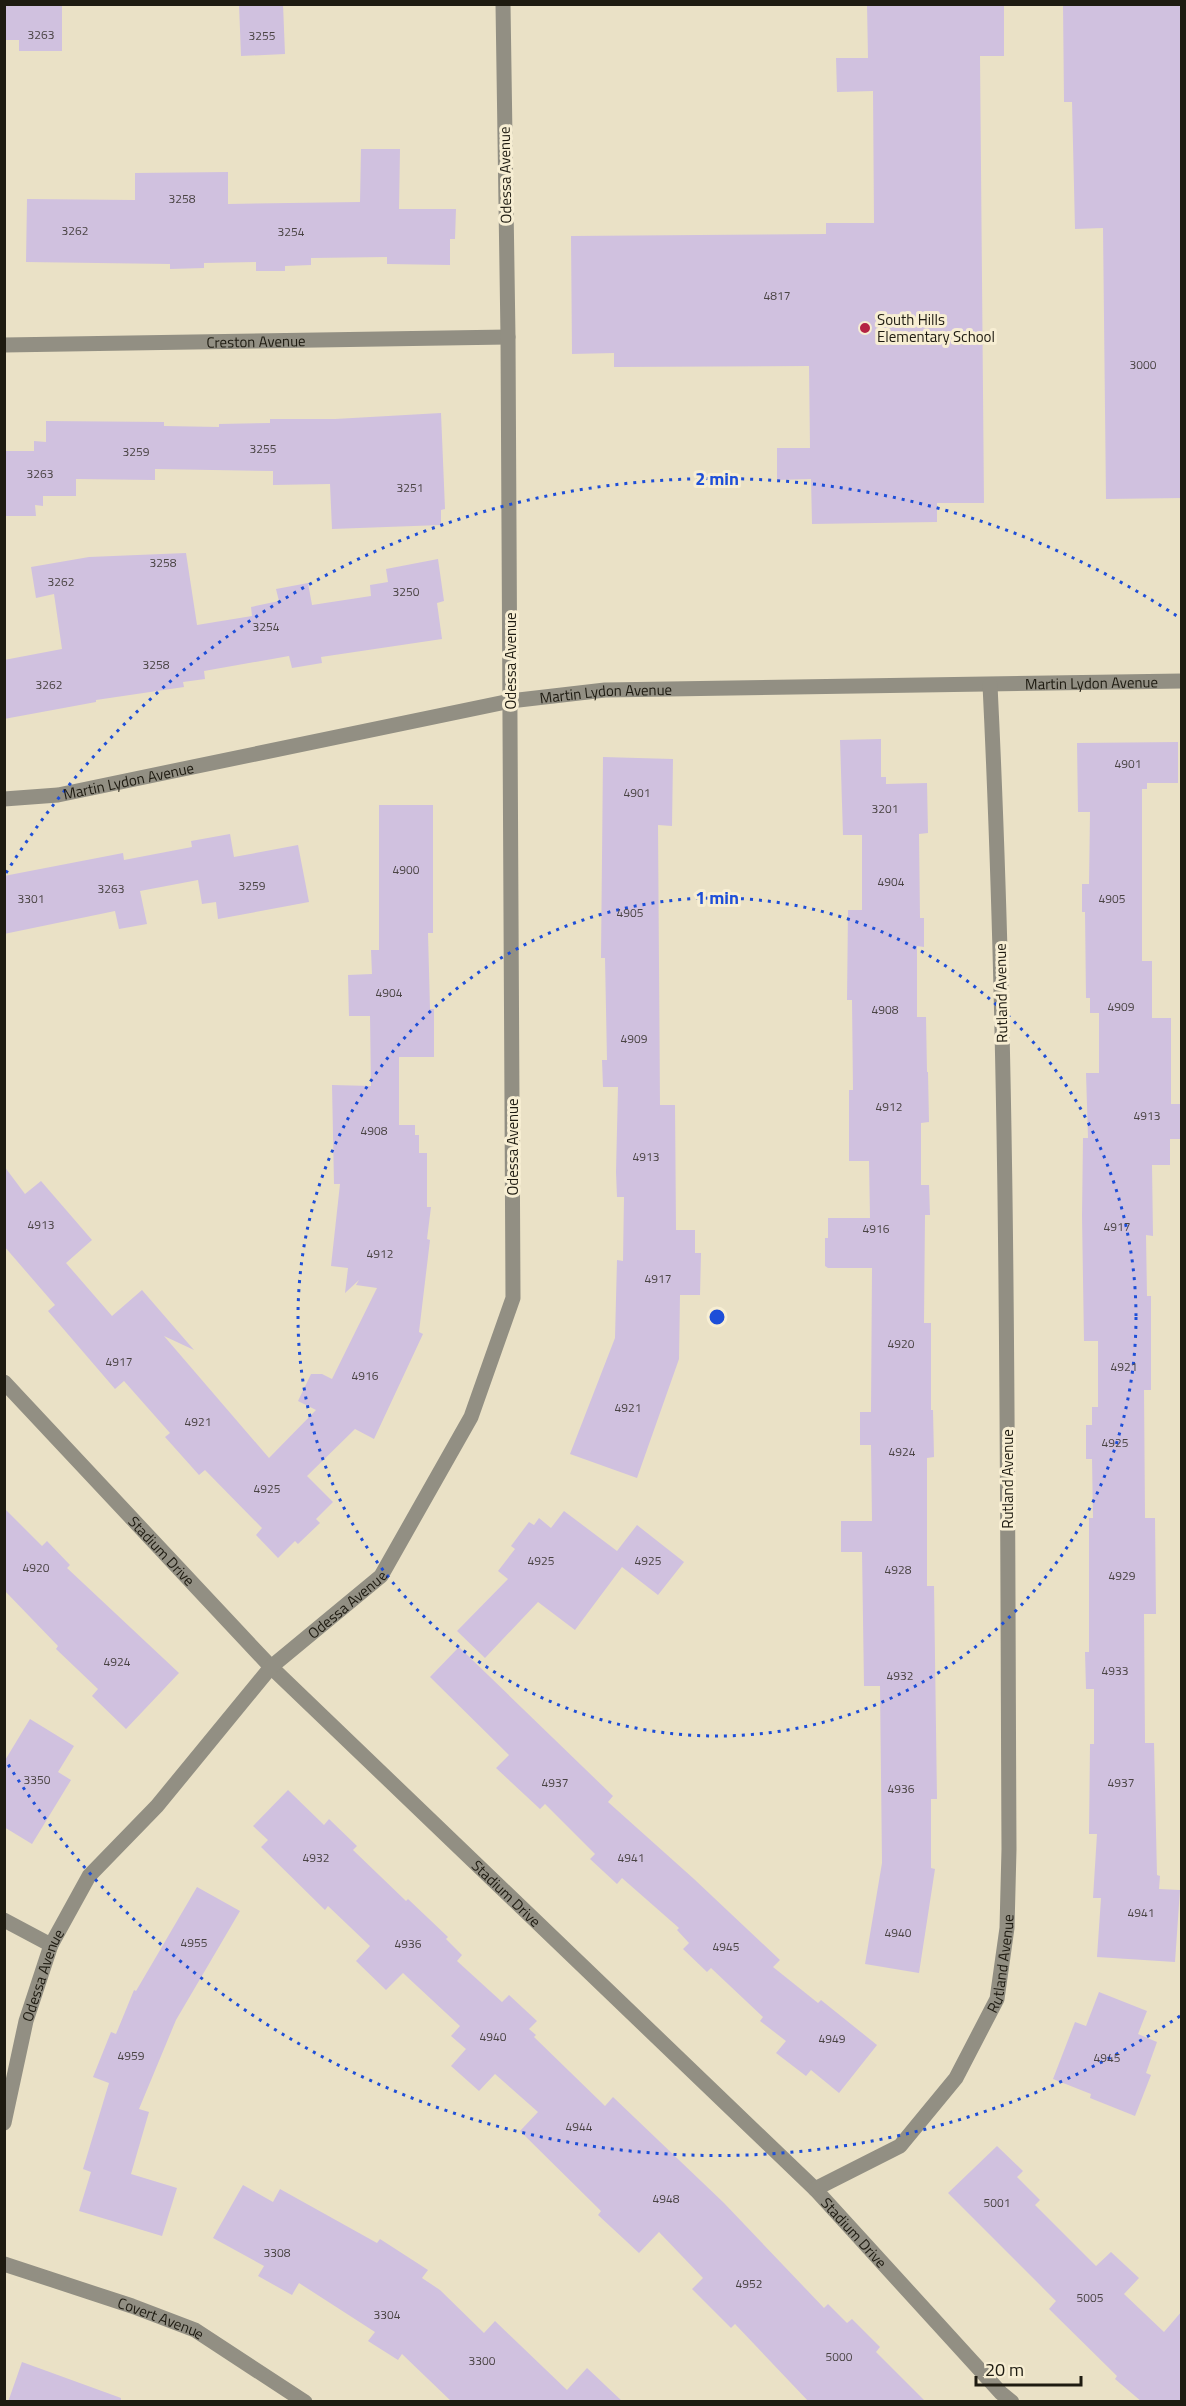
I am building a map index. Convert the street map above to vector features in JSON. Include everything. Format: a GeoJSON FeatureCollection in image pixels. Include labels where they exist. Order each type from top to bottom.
{"type":"FeatureCollection","features":[{"type":"Feature","properties":{"kind":"street","name":"Odessa Avenue"},"geometry":{"type":"LineString","coordinates":[[4,2123],[26,2021],[51,1946],[89,1876],[157,1806],[271,1667],[381,1576],[471,1417],[513,1298],[508,337],[502,4]]}},
{"type":"Feature","properties":{"kind":"street","name":"Creston Avenue"},"geometry":{"type":"LineString","coordinates":[[4,345],[508,337]]}},
{"type":"Feature","properties":{"kind":"street","name":"Martin Lydon Avenue"},"geometry":{"type":"LineString","coordinates":[[4,799],[58,795],[510,701],[605,690],[1182,681]]}},
{"type":"Feature","properties":{"kind":"street","name":"Rutland Avenue"},"geometry":{"type":"LineString","coordinates":[[815,2189],[900,2146],[956,2078],[998,1999],[1007,1928],[1009,1837],[1006,1259],[999,879],[990,685]]}},
{"type":"Feature","properties":{"kind":"street","name":"Stadium Drive"},"geometry":{"type":"LineString","coordinates":[[4,1382],[271,1667],[815,2189],[1001,2393],[1012,2402]]}},
{"type":"Feature","properties":{"kind":"street"},"geometry":{"type":"LineString","coordinates":[[4,1920],[51,1946]]}},
{"type":"Feature","properties":{"kind":"street","name":"Covert Avenue"},"geometry":{"type":"LineString","coordinates":[[4,2264],[132,2306],[195,2330],[305,2402]]}},
{"type":"Feature","properties":{"kind":"building"},"geometry":{"type":"Polygon","coordinates":[[[4,4],[62,4],[62,51],[19,51],[19,40],[4,40],[4,4]]]}},
{"type":"Feature","properties":{"kind":"building"},"geometry":{"type":"Polygon","coordinates":[[[239,4],[283,4],[285,54],[241,56],[239,4]]]}},
{"type":"Feature","properties":{"kind":"building"},"geometry":{"type":"Polygon","coordinates":[[[867,4],[1004,4],[1004,56],[980,56],[984,503],[937,503],[937,522],[812,524],[811,479],[777,480],[777,448],[810,448],[809,366],[614,367],[614,353],[572,354],[571,236],[826,234],[826,223],[874,223],[873,91],[837,92],[836,58],[868,58],[867,4]]]}},
{"type":"Feature","properties":{"kind":"building"},"geometry":{"type":"Polygon","coordinates":[[[1063,4],[1182,4],[1182,498],[1106,499],[1103,228],[1075,229],[1072,102],[1064,102],[1063,4]]]}},
{"type":"Feature","properties":{"kind":"building"},"geometry":{"type":"Polygon","coordinates":[[[361,149],[400,149],[399,209],[456,209],[455,239],[450,239],[450,265],[387,264],[387,257],[311,258],[311,265],[285,266],[285,271],[256,271],[256,262],[204,263],[204,268],[170,269],[170,264],[26,262],[27,199],[135,200],[135,173],[228,172],[228,204],[360,202],[361,149]]]}},
{"type":"Feature","properties":{"kind":"building"},"geometry":{"type":"Polygon","coordinates":[[[441,413],[445,509],[441,510],[441,525],[332,529],[330,484],[273,485],[273,471],[155,469],[155,480],[76,479],[76,496],[43,496],[43,506],[35,505],[36,516],[4,516],[4,451],[34,451],[34,441],[46,442],[46,421],[164,422],[164,426],[219,427],[219,424],[270,423],[270,419],[335,419],[441,413]]]}},
{"type":"Feature","properties":{"kind":"building"},"geometry":{"type":"Polygon","coordinates":[[[186,553],[197,625],[252,616],[251,607],[279,601],[276,589],[308,583],[312,605],[371,596],[370,585],[388,582],[386,569],[438,559],[444,601],[437,603],[442,639],[321,657],[322,663],[292,668],[289,656],[204,671],[205,679],[183,682],[184,687],[96,700],[96,702],[4,719],[4,660],[62,649],[54,594],[36,598],[31,567],[89,557],[186,553]]]}},
{"type":"Feature","properties":{"kind":"building"},"geometry":{"type":"Polygon","coordinates":[[[881,739],[881,777],[886,777],[886,784],[927,783],[928,833],[919,834],[920,918],[924,918],[924,947],[917,946],[917,1017],[926,1017],[928,1072],[929,1122],[921,1123],[921,1185],[929,1185],[930,1215],[925,1215],[924,1323],[931,1323],[931,1410],[933,1410],[934,1457],[927,1458],[927,1586],[934,1586],[937,1799],[931,1799],[931,1868],[935,1869],[919,1973],[865,1964],[882,1863],[880,1686],[864,1686],[862,1552],[841,1552],[841,1521],[872,1521],[871,1445],[860,1445],[860,1412],[871,1412],[872,1268],[828,1268],[825,1266],[828,1218],[870,1218],[869,1161],[849,1161],[849,1090],[853,1090],[852,1000],[847,1000],[848,910],[862,910],[862,835],[843,835],[840,740],[881,739]]]}},
{"type":"Feature","properties":{"kind":"building"},"geometry":{"type":"Polygon","coordinates":[[[1178,742],[1178,783],[1147,783],[1147,789],[1142,789],[1142,961],[1152,961],[1152,1018],[1171,1018],[1171,1104],[1182,1104],[1182,1139],[1170,1139],[1170,1165],[1152,1165],[1153,1236],[1146,1235],[1147,1296],[1151,1296],[1151,1390],[1144,1390],[1145,1518],[1155,1518],[1156,1614],[1144,1614],[1145,1743],[1154,1743],[1159,1889],[1180,1890],[1175,1962],[1097,1957],[1101,1898],[1093,1898],[1097,1834],[1089,1834],[1090,1744],[1094,1744],[1094,1689],[1086,1689],[1085,1652],[1089,1652],[1089,1518],[1093,1518],[1092,1459],[1086,1459],[1086,1425],[1092,1425],[1092,1407],[1098,1407],[1098,1341],[1084,1341],[1082,1216],[1083,1138],[1088,1138],[1086,1073],[1099,1073],[1099,1013],[1090,1013],[1090,998],[1086,998],[1085,912],[1082,912],[1082,884],[1089,884],[1090,812],[1078,812],[1077,743],[1178,742]]]}},
{"type":"Feature","properties":{"kind":"building"},"geometry":{"type":"Polygon","coordinates":[[[603,757],[673,759],[672,826],[658,825],[660,1105],[675,1105],[676,1230],[695,1230],[695,1253],[701,1253],[700,1295],[680,1295],[679,1359],[637,1478],[570,1454],[615,1338],[617,1260],[623,1261],[624,1197],[617,1197],[616,1172],[618,1087],[603,1087],[602,1060],[607,1060],[605,958],[601,958],[603,757]]]}},
{"type":"Feature","properties":{"kind":"building"},"geometry":{"type":"Polygon","coordinates":[[[379,805],[433,805],[433,933],[428,933],[430,1009],[434,1009],[434,1057],[399,1057],[399,1125],[415,1125],[415,1135],[419,1135],[419,1153],[427,1153],[427,1207],[431,1207],[427,1239],[430,1240],[419,1332],[423,1334],[374,1439],[355,1429],[307,1476],[333,1502],[316,1519],[320,1523],[298,1544],[295,1541],[278,1558],[256,1535],[262,1528],[205,1470],[199,1475],[165,1437],[170,1433],[124,1381],[115,1389],[48,1311],[55,1305],[4,1246],[4,1166],[25,1194],[41,1181],[92,1240],[66,1263],[112,1316],[142,1290],[194,1350],[164,1336],[269,1458],[316,1410],[298,1401],[311,1374],[322,1374],[332,1379],[377,1288],[356,1285],[359,1280],[345,1293],[348,1268],[331,1266],[340,1184],[334,1184],[332,1085],[371,1086],[370,1016],[349,1016],[348,975],[372,974],[371,950],[379,950],[379,805]]]}},
{"type":"Feature","properties":{"kind":"building"},"geometry":{"type":"Polygon","coordinates":[[[230,834],[234,857],[298,845],[309,902],[218,919],[216,902],[202,904],[198,880],[140,891],[147,924],[119,929],[115,911],[4,934],[4,876],[123,853],[124,860],[192,847],[191,841],[230,834]]]}},
{"type":"Feature","properties":{"kind":"building"},"geometry":{"type":"Polygon","coordinates":[[[4,1508],[42,1546],[47,1541],[70,1565],[67,1568],[179,1673],[126,1729],[92,1696],[98,1689],[56,1649],[58,1646],[4,1590],[4,1508]]]}},
{"type":"Feature","properties":{"kind":"building"},"geometry":{"type":"Polygon","coordinates":[[[564,1511],[617,1551],[637,1525],[684,1562],[658,1595],[622,1567],[575,1630],[538,1602],[485,1658],[457,1631],[508,1579],[498,1571],[515,1549],[511,1546],[529,1522],[534,1525],[539,1518],[551,1528],[564,1511]]]}},
{"type":"Feature","properties":{"kind":"building"},"geometry":{"type":"Polygon","coordinates":[[[459,1647],[613,1796],[608,1802],[780,1960],[773,1967],[818,2003],[821,2000],[877,2045],[839,2093],[811,2070],[806,2076],[776,2053],[786,2041],[760,2021],[763,2017],[711,1968],[707,1972],[683,1949],[689,1943],[677,1930],[679,1928],[622,1878],[617,1884],[590,1859],[595,1854],[545,1804],[540,1809],[496,1768],[509,1755],[430,1677],[459,1647]]]}},
{"type":"Feature","properties":{"kind":"building"},"geometry":{"type":"Polygon","coordinates":[[[30,1719],[74,1746],[58,1772],[71,1780],[32,1844],[4,1827],[4,1762],[30,1719]]]}},
{"type":"Feature","properties":{"kind":"building"},"geometry":{"type":"Polygon","coordinates":[[[288,1790],[324,1825],[329,1819],[357,1846],[353,1850],[406,1901],[408,1899],[448,1937],[446,1939],[462,1955],[457,1961],[502,2002],[509,1995],[537,2021],[529,2029],[536,2035],[534,2037],[605,2106],[613,2097],[724,2203],[824,2308],[828,2304],[847,2323],[852,2319],[880,2347],[876,2352],[926,2402],[809,2402],[735,2324],[731,2328],[692,2289],[703,2278],[659,2232],[639,2253],[598,2215],[601,2211],[520,2131],[538,2112],[495,2074],[479,2091],[451,2066],[466,2049],[451,2036],[460,2026],[403,1973],[386,1990],[356,1961],[370,1946],[328,1906],[325,1910],[261,1847],[268,1840],[253,1826],[288,1790]]]}},
{"type":"Feature","properties":{"kind":"building"},"geometry":{"type":"Polygon","coordinates":[[[197,1887],[240,1911],[176,2020],[139,2109],[149,2112],[131,2174],[177,2188],[162,2236],[79,2211],[91,2172],[83,2169],[109,2083],[93,2077],[111,2032],[116,2034],[134,1990],[136,1991],[197,1887]]]}},
{"type":"Feature","properties":{"kind":"building"},"geometry":{"type":"Polygon","coordinates":[[[1099,1992],[1147,2011],[1138,2034],[1157,2042],[1146,2073],[1151,2075],[1135,2116],[1090,2098],[1091,2094],[1053,2079],[1075,2022],[1086,2026],[1099,1992]]]}},
{"type":"Feature","properties":{"kind":"building"},"geometry":{"type":"Polygon","coordinates":[[[997,2146],[1023,2171],[1017,2177],[1040,2200],[1035,2205],[1096,2266],[1111,2252],[1139,2278],[1124,2294],[1164,2332],[1182,2311],[1182,2402],[1142,2402],[1115,2379],[1117,2376],[1049,2309],[1056,2301],[948,2193],[997,2146]]]}},
{"type":"Feature","properties":{"kind":"building"},"geometry":{"type":"Polygon","coordinates":[[[243,2185],[273,2202],[280,2189],[377,2243],[380,2239],[428,2270],[422,2278],[440,2290],[484,2333],[495,2321],[567,2390],[587,2368],[623,2402],[452,2402],[402,2354],[398,2360],[368,2341],[375,2332],[299,2283],[292,2295],[258,2276],[264,2266],[213,2238],[243,2185]]]}},
{"type":"Feature","properties":{"kind":"building"},"geometry":{"type":"Polygon","coordinates":[[[22,2362],[121,2398],[121,2402],[8,2402],[22,2362]]]}},
{"type":"Feature","properties":{"kind":"place","name":"South Hills Elementary School"},"geometry":{"type":"Point","coordinates":[865,328]}}]}
